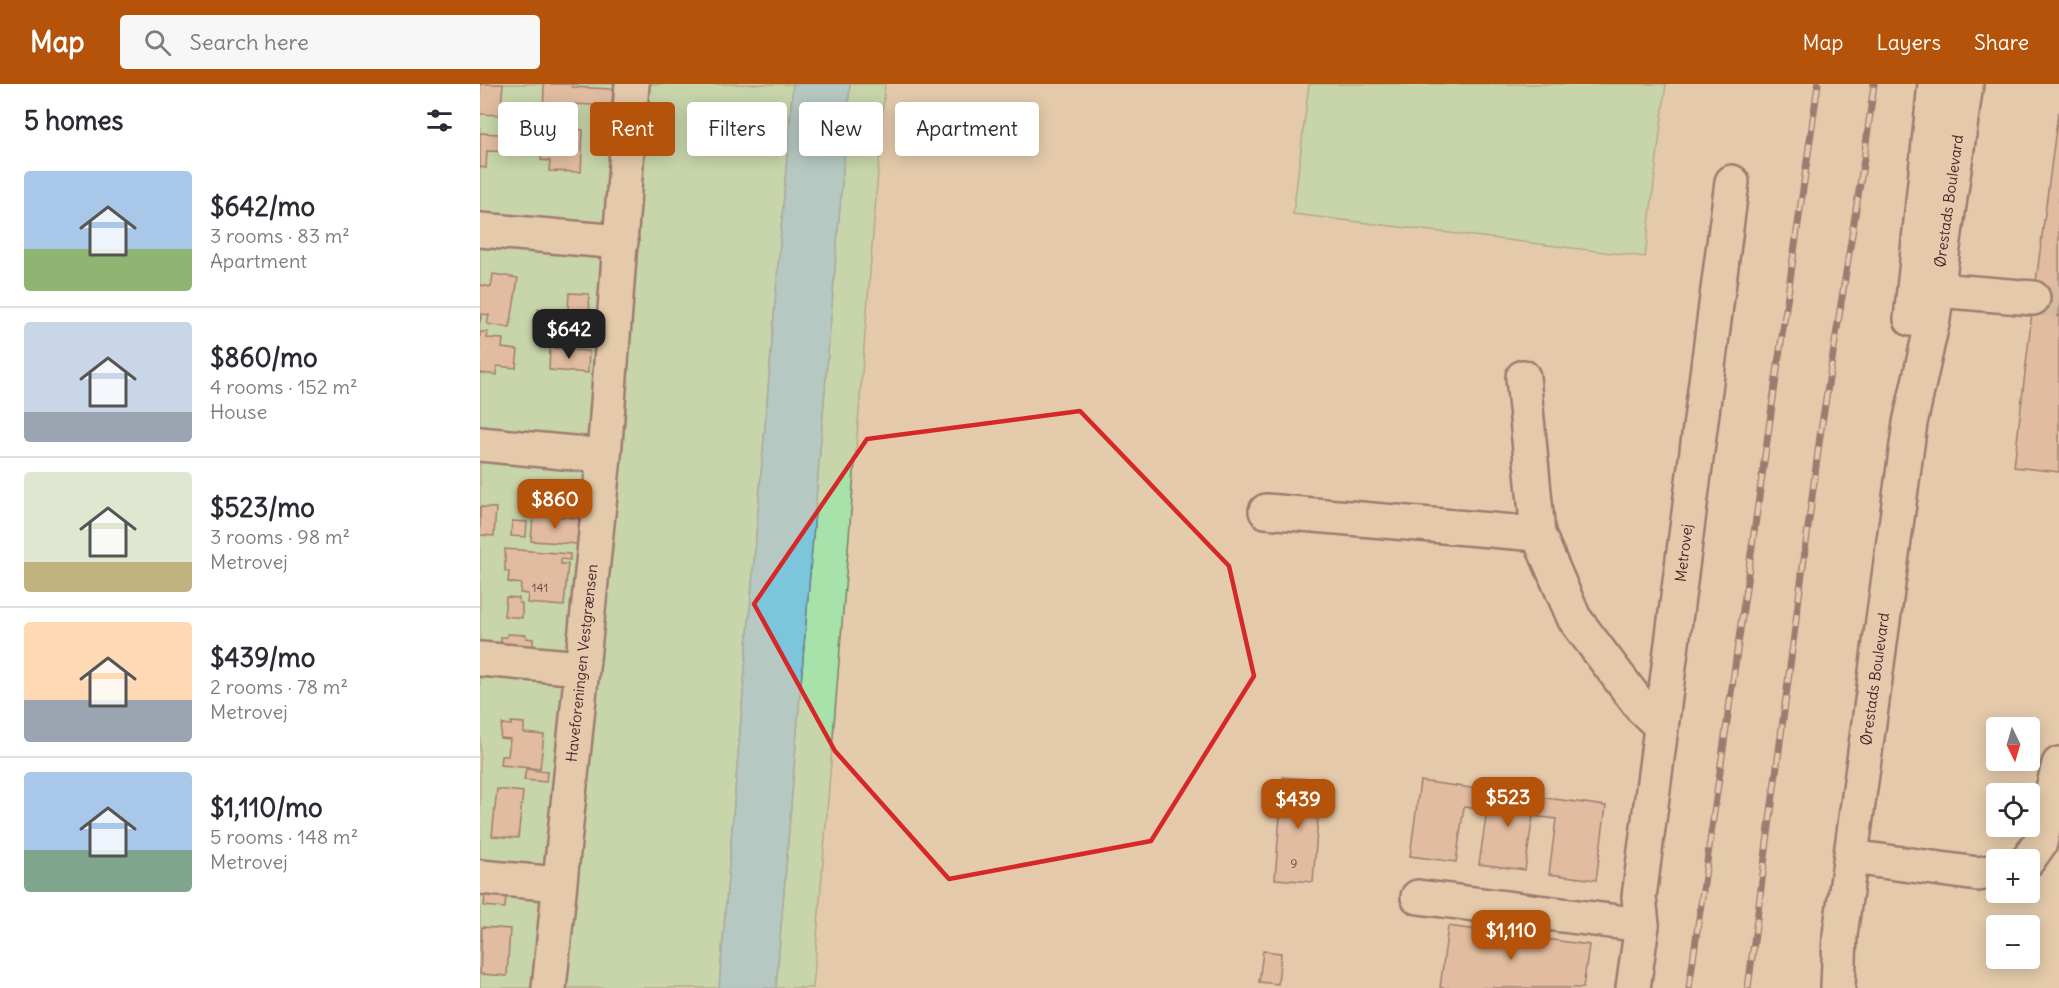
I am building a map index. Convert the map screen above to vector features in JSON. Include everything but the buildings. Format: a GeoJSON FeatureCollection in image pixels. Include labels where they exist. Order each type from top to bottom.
{"type":"FeatureCollection","features":[{"type":"Feature","properties":{"kind":"street","name":"Haveforeningen Vestgrænsen"},"geometry":{"type":"LineString","coordinates":[[549,988],[604,456],[632,84]]}},
{"type":"Feature","properties":{"kind":"street","name":"Ørestads Boulevard"},"geometry":{"type":"LineString","coordinates":[[1910,423],[1909,342],[1935,84]]}},
{"type":"Feature","properties":{"kind":"street","name":"Ørestads Boulevard"},"geometry":{"type":"LineString","coordinates":[[1838,988],[1840,935],[1910,423],[1931,328],[1966,84]]}},
{"type":"Feature","properties":{"kind":"street","name":"Metrovej"},"geometry":{"type":"LineString","coordinates":[[1633,988],[1642,925],[1639,897],[1732,182]]}},
{"type":"Feature","properties":{"kind":"street"},"geometry":{"type":"LineString","coordinates":[[480,230],[621,242]]}},
{"type":"Feature","properties":{"kind":"street"},"geometry":{"type":"LineString","coordinates":[[1937,290],[2033,298]]}},
{"type":"Feature","properties":{"kind":"street"},"geometry":{"type":"LineString","coordinates":[[1523,377],[1539,534],[1574,618],[1642,708],[1661,726]]}},
{"type":"Feature","properties":{"kind":"street"},"geometry":{"type":"LineString","coordinates":[[480,444],[604,456]]}},
{"type":"Feature","properties":{"kind":"street"},"geometry":{"type":"LineString","coordinates":[[1266,511],[1539,534]]}},
{"type":"Feature","properties":{"kind":"street"},"geometry":{"type":"LineString","coordinates":[[480,659],[581,668]]}},
{"type":"Feature","properties":{"kind":"street"},"geometry":{"type":"LineString","coordinates":[[2036,849],[2040,843],[2059,764]]}},
{"type":"Feature","properties":{"kind":"street"},"geometry":{"type":"LineString","coordinates":[[1851,857],[1978,874],[1986,872]]}},
{"type":"Feature","properties":{"kind":"street"},"geometry":{"type":"LineString","coordinates":[[480,877],[558,884]]}},
{"type":"Feature","properties":{"kind":"street"},"geometry":{"type":"LineString","coordinates":[[1418,897],[1642,925]]}},
{"type":"Feature","properties":{"kind":"street","name":"Ørestads Boulevard"},"geometry":{"type":"LineString","coordinates":[[1824,988],[1840,935]]}},
{"type":"Feature","properties":{"kind":"highlighted area"},"geometry":{"type":"Polygon","coordinates":[[[1080,411],[1229,566],[1254,676],[1151,841],[949,879],[835,751],[754,604],[867,439],[1080,411]]]}},
{"type":"Feature","properties":{"kind":"green space"},"geometry":{"type":"Polygon","coordinates":[[[480,84],[793,84],[719,988],[480,988],[480,84]]]}},
{"type":"Feature","properties":{"kind":"green space"},"geometry":{"type":"Polygon","coordinates":[[[850,84],[885,84],[883,109],[883,102],[849,102],[850,84]]]}},
{"type":"Feature","properties":{"kind":"green space"},"geometry":{"type":"Polygon","coordinates":[[[1309,84],[1666,84],[1645,257],[1293,214],[1309,84]]]}},
{"type":"Feature","properties":{"kind":"green space"},"geometry":{"type":"Polygon","coordinates":[[[844,156],[879,156],[813,988],[776,988],[844,156]]]}},
{"type":"Feature","properties":{"kind":"water"},"geometry":{"type":"Polygon","coordinates":[[[793,84],[850,84],[849,102],[799,102],[799,156],[844,156],[776,988],[719,988],[793,84]]]}},
{"type":"Feature","properties":{"kind":"tunnel"},"geometry":{"type":"LineString","coordinates":[[2033,298],[2059,302]]}},
{"type":"Feature","properties":{"kind":"railway"},"geometry":{"type":"LineString","coordinates":[[1689,988],[1818,84]]}},
{"type":"Feature","properties":{"kind":"railway"},"geometry":{"type":"LineString","coordinates":[[1748,988],[1820,436],[1874,84]]}}]}
